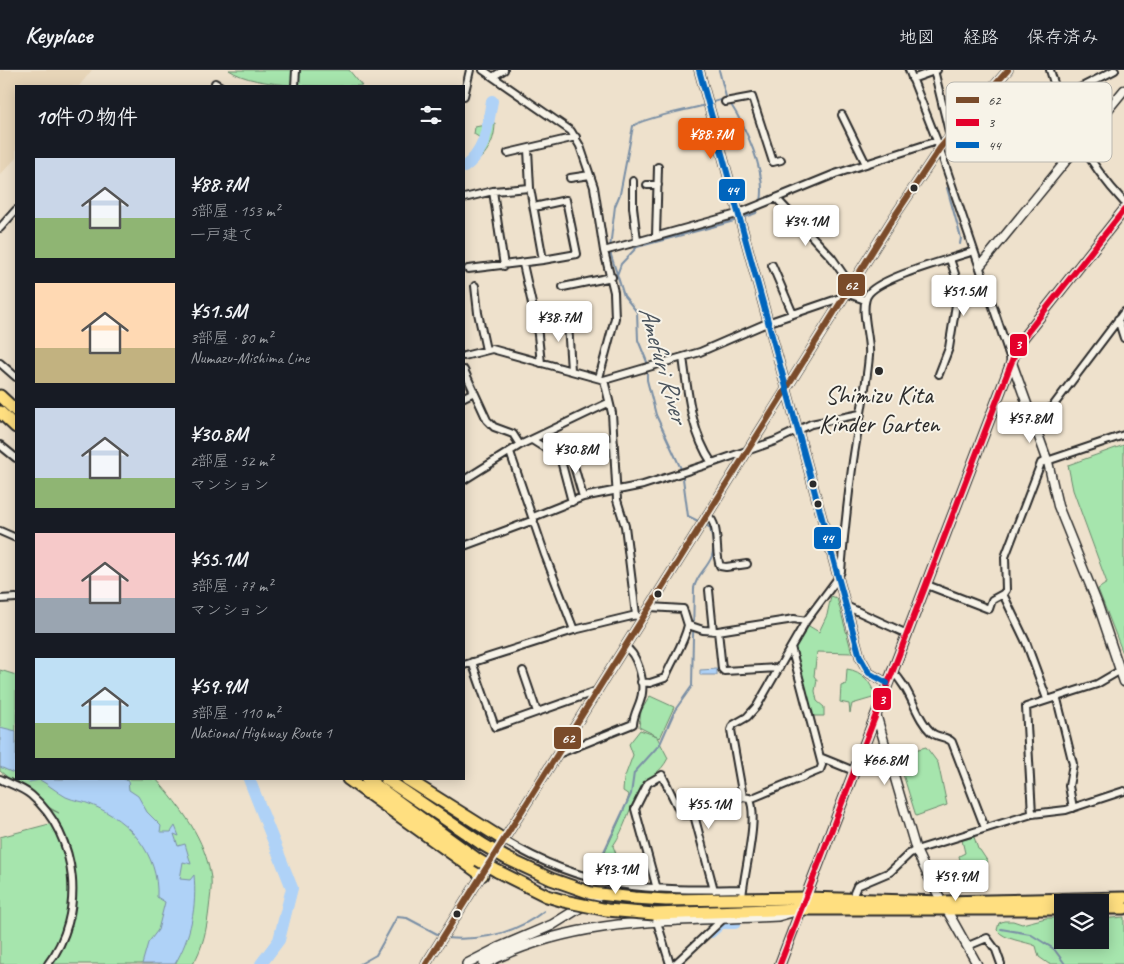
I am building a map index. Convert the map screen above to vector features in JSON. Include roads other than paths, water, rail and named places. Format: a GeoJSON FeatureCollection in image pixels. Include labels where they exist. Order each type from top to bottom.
{"type":"FeatureCollection","features":[{"type":"Feature","properties":{"kind":"highway"},"geometry":{"type":"LineString","coordinates":[[0,396],[15,410]]}},
{"type":"Feature","properties":{"kind":"highway"},"geometry":{"type":"LineString","coordinates":[[0,412],[15,426]]}},
{"type":"Feature","properties":{"kind":"highway"},"geometry":{"type":"LineString","coordinates":[[349,780],[482,875]]}},
{"type":"Feature","properties":{"kind":"highway"},"geometry":{"type":"LineString","coordinates":[[368,780],[478,860],[547,896],[607,910],[655,918],[802,909],[945,906],[1124,898]]}},
{"type":"Feature","properties":{"kind":"highway"},"geometry":{"type":"LineString","coordinates":[[387,780],[506,858],[551,879],[602,894],[666,900],[742,894],[945,906],[1054,909]]}},
{"type":"Feature","properties":{"kind":"highway"},"geometry":{"type":"LineString","coordinates":[[409,780],[504,840]]}},
{"type":"Feature","properties":{"kind":"highway"},"geometry":{"type":"LineString","coordinates":[[1109,908],[1124,908]]}},
{"type":"Feature","properties":{"kind":"main road"},"geometry":{"type":"LineString","coordinates":[[780,964],[846,788],[927,585],[1011,360],[1030,327],[1124,210]]}},
{"type":"Feature","properties":{"kind":"main road"},"geometry":{"type":"LineString","coordinates":[[467,964],[552,924],[602,894]]}},
{"type":"Feature","properties":{"kind":"main road"},"geometry":{"type":"LineString","coordinates":[[484,964],[506,952],[559,934],[604,925],[655,918],[723,919],[778,916],[802,909]]}},
{"type":"Feature","properties":{"kind":"street"},"geometry":{"type":"LineString","coordinates":[[295,85],[296,70]]}},
{"type":"Feature","properties":{"kind":"street"},"geometry":{"type":"LineString","coordinates":[[465,92],[470,70]]}},
{"type":"Feature","properties":{"kind":"street"},"geometry":{"type":"LineString","coordinates":[[483,70],[494,76],[576,137],[590,175],[600,216],[604,251],[612,276],[615,318],[602,379],[612,413],[619,512],[624,526],[639,617]]}},
{"type":"Feature","properties":{"kind":"street"},"geometry":{"type":"LineString","coordinates":[[494,76],[504,70]]}},
{"type":"Feature","properties":{"kind":"street"},"geometry":{"type":"LineString","coordinates":[[698,70],[864,668],[887,683]]}},
{"type":"Feature","properties":{"kind":"street"},"geometry":{"type":"LineString","coordinates":[[908,70],[939,145],[1011,360],[1048,462],[1058,506],[1124,682]]}},
{"type":"Feature","properties":{"kind":"street"},"geometry":{"type":"LineString","coordinates":[[912,79],[935,70],[946,108]]}},
{"type":"Feature","properties":{"kind":"street"},"geometry":{"type":"LineString","coordinates":[[998,82],[1008,70]]}},
{"type":"Feature","properties":{"kind":"street"},"geometry":{"type":"LineString","coordinates":[[1090,82],[1114,70]]}},
{"type":"Feature","properties":{"kind":"street"},"geometry":{"type":"LineString","coordinates":[[1112,104],[1124,90]]}},
{"type":"Feature","properties":{"kind":"street"},"geometry":{"type":"LineString","coordinates":[[725,102],[752,97],[773,162],[781,160]]}},
{"type":"Feature","properties":{"kind":"street"},"geometry":{"type":"LineString","coordinates":[[842,115],[866,164]]}},
{"type":"Feature","properties":{"kind":"street"},"geometry":{"type":"LineString","coordinates":[[508,153],[576,137]]}},
{"type":"Feature","properties":{"kind":"street"},"geometry":{"type":"LineString","coordinates":[[426,964],[625,647],[639,617],[650,607],[786,391],[850,284],[939,145],[946,139]]}},
{"type":"Feature","properties":{"kind":"street"},"geometry":{"type":"LineString","coordinates":[[604,251],[637,240],[737,214],[777,200],[835,174],[939,145]]}},
{"type":"Feature","properties":{"kind":"street"},"geometry":{"type":"LineString","coordinates":[[528,149],[530,188],[543,260]]}},
{"type":"Feature","properties":{"kind":"street"},"geometry":{"type":"LineString","coordinates":[[980,266],[1064,162]]}},
{"type":"Feature","properties":{"kind":"street"},"geometry":{"type":"LineString","coordinates":[[1093,162],[1124,202]]}},
{"type":"Feature","properties":{"kind":"street"},"geometry":{"type":"LineString","coordinates":[[656,236],[658,167]]}},
{"type":"Feature","properties":{"kind":"street"},"geometry":{"type":"LineString","coordinates":[[570,178],[590,175]]}},
{"type":"Feature","properties":{"kind":"street"},"geometry":{"type":"LineString","coordinates":[[633,182],[632,207],[637,240]]}},
{"type":"Feature","properties":{"kind":"street"},"geometry":{"type":"LineString","coordinates":[[647,185],[658,185]]}},
{"type":"Feature","properties":{"kind":"street"},"geometry":{"type":"LineString","coordinates":[[465,198],[493,191],[530,188]]}},
{"type":"Feature","properties":{"kind":"street"},"geometry":{"type":"LineString","coordinates":[[493,191],[504,266]]}},
{"type":"Feature","properties":{"kind":"street"},"geometry":{"type":"LineString","coordinates":[[468,269],[522,264],[577,254],[566,200],[534,207]]}},
{"type":"Feature","properties":{"kind":"street"},"geometry":{"type":"LineString","coordinates":[[777,200],[832,258],[850,284]]}},
{"type":"Feature","properties":{"kind":"street"},"geometry":{"type":"LineString","coordinates":[[0,228],[15,211]]}},
{"type":"Feature","properties":{"kind":"street"},"geometry":{"type":"LineString","coordinates":[[504,840],[543,862],[578,875],[611,884],[658,889],[714,890],[742,894],[752,826],[732,735],[732,725],[747,716],[757,706],[806,621],[838,578],[841,571],[860,414],[870,355],[869,334],[864,313],[865,300],[875,288],[889,280],[974,251]]}},
{"type":"Feature","properties":{"kind":"street"},"geometry":{"type":"LineString","coordinates":[[938,374],[949,348],[959,286],[950,259]]}},
{"type":"Feature","properties":{"kind":"street"},"geometry":{"type":"LineString","coordinates":[[522,264],[537,327],[540,363]]}},
{"type":"Feature","properties":{"kind":"street"},"geometry":{"type":"LineString","coordinates":[[772,265],[793,314]]}},
{"type":"Feature","properties":{"kind":"street"},"geometry":{"type":"LineString","coordinates":[[563,287],[612,276]]}},
{"type":"Feature","properties":{"kind":"street"},"geometry":{"type":"LineString","coordinates":[[475,286],[478,313],[486,350]]}},
{"type":"Feature","properties":{"kind":"street"},"geometry":{"type":"LineString","coordinates":[[465,356],[486,350],[499,351],[602,379],[715,347],[767,323],[845,295],[865,300]]}},
{"type":"Feature","properties":{"kind":"street"},"geometry":{"type":"LineString","coordinates":[[1034,420],[1053,406],[1124,312]]}},
{"type":"Feature","properties":{"kind":"street"},"geometry":{"type":"LineString","coordinates":[[1118,319],[1124,338]]}},
{"type":"Feature","properties":{"kind":"street"},"geometry":{"type":"LineString","coordinates":[[537,327],[568,324],[571,370]]}},
{"type":"Feature","properties":{"kind":"street"},"geometry":{"type":"LineString","coordinates":[[683,357],[696,432],[701,447],[712,463]]}},
{"type":"Feature","properties":{"kind":"street"},"geometry":{"type":"LineString","coordinates":[[0,363],[15,376]]}},
{"type":"Feature","properties":{"kind":"street"},"geometry":{"type":"LineString","coordinates":[[465,372],[487,420],[494,427],[513,434],[520,445]]}},
{"type":"Feature","properties":{"kind":"street"},"geometry":{"type":"LineString","coordinates":[[465,396],[474,392]]}},
{"type":"Feature","properties":{"kind":"street"},"geometry":{"type":"LineString","coordinates":[[465,479],[520,445],[608,403]]}},
{"type":"Feature","properties":{"kind":"street"},"geometry":{"type":"LineString","coordinates":[[465,546],[534,519],[583,497],[649,484],[748,450],[798,431],[811,424],[860,414]]}},
{"type":"Feature","properties":{"kind":"street"},"geometry":{"type":"LineString","coordinates":[[927,585],[989,609],[992,600],[1003,594],[1006,590],[1005,557],[1041,463],[1124,435]]}},
{"type":"Feature","properties":{"kind":"street"},"geometry":{"type":"LineString","coordinates":[[532,440],[546,450],[558,453],[614,443]]}},
{"type":"Feature","properties":{"kind":"street"},"geometry":{"type":"LineString","coordinates":[[0,445],[15,457]]}},
{"type":"Feature","properties":{"kind":"street"},"geometry":{"type":"LineString","coordinates":[[510,452],[545,555],[574,630]]}},
{"type":"Feature","properties":{"kind":"street"},"geometry":{"type":"LineString","coordinates":[[570,452],[583,497]]}},
{"type":"Feature","properties":{"kind":"street"},"geometry":{"type":"LineString","coordinates":[[558,453],[572,502]]}},
{"type":"Feature","properties":{"kind":"street"},"geometry":{"type":"LineString","coordinates":[[707,516],[711,518],[714,526],[720,566],[747,564]]}},
{"type":"Feature","properties":{"kind":"street"},"geometry":{"type":"LineString","coordinates":[[0,531],[15,538]]}},
{"type":"Feature","properties":{"kind":"street"},"geometry":{"type":"LineString","coordinates":[[709,590],[722,669],[724,671],[778,668]]}},
{"type":"Feature","properties":{"kind":"street"},"geometry":{"type":"LineString","coordinates":[[1003,594],[1026,642],[1047,699]]}},
{"type":"Feature","properties":{"kind":"street"},"geometry":{"type":"LineString","coordinates":[[0,599],[15,598]]}},
{"type":"Feature","properties":{"kind":"street"},"geometry":{"type":"LineString","coordinates":[[846,606],[907,634]]}},
{"type":"Feature","properties":{"kind":"street"},"geometry":{"type":"LineString","coordinates":[[641,682],[650,684],[665,678],[672,659],[683,643],[688,625],[683,609],[650,607]]}},
{"type":"Feature","properties":{"kind":"street"},"geometry":{"type":"LineString","coordinates":[[465,665],[574,630],[639,617]]}},
{"type":"Feature","properties":{"kind":"street"},"geometry":{"type":"LineString","coordinates":[[688,625],[715,631],[794,619],[806,621]]}},
{"type":"Feature","properties":{"kind":"street"},"geometry":{"type":"LineString","coordinates":[[558,754],[633,724],[633,714],[642,693],[641,682],[631,650],[625,647]]}},
{"type":"Feature","properties":{"kind":"street"},"geometry":{"type":"LineString","coordinates":[[694,815],[701,807],[747,798],[820,770],[822,758],[791,647]]}},
{"type":"Feature","properties":{"kind":"street"},"geometry":{"type":"LineString","coordinates":[[472,662],[495,726],[597,691]]}},
{"type":"Feature","properties":{"kind":"street"},"geometry":{"type":"LineString","coordinates":[[1032,814],[1026,707],[1047,699],[1057,699],[1097,684],[1121,670]]}},
{"type":"Feature","properties":{"kind":"street"},"geometry":{"type":"LineString","coordinates":[[523,671],[537,712]]}},
{"type":"Feature","properties":{"kind":"street"},"geometry":{"type":"LineString","coordinates":[[892,671],[908,689],[922,720],[930,732],[950,739],[952,742],[985,828]]}},
{"type":"Feature","properties":{"kind":"street"},"geometry":{"type":"LineString","coordinates":[[1057,699],[1073,764],[1069,786],[1073,808]]}},
{"type":"Feature","properties":{"kind":"street"},"geometry":{"type":"LineString","coordinates":[[876,714],[916,850],[977,964]]}},
{"type":"Feature","properties":{"kind":"street"},"geometry":{"type":"LineString","coordinates":[[822,758],[854,771]]}},
{"type":"Feature","properties":{"kind":"street"},"geometry":{"type":"LineString","coordinates":[[658,889],[635,812],[643,790],[652,779],[662,775],[680,812],[694,815]]}},
{"type":"Feature","properties":{"kind":"street"},"geometry":{"type":"LineString","coordinates":[[0,779],[30,794],[46,811],[64,842],[72,874],[72,904],[66,932],[56,953],[48,964]]}},
{"type":"Feature","properties":{"kind":"street"},"geometry":{"type":"LineString","coordinates":[[851,900],[856,886],[890,872],[916,850],[1032,814],[1073,808],[1124,791]]}},
{"type":"Feature","properties":{"kind":"street"},"geometry":{"type":"LineString","coordinates":[[694,815],[714,890]]}},
{"type":"Feature","properties":{"kind":"street"},"geometry":{"type":"LineString","coordinates":[[655,918],[670,964]]}},
{"type":"Feature","properties":{"kind":"street"},"geometry":{"type":"LineString","coordinates":[[675,964],[683,954],[723,919]]}},
{"type":"Feature","properties":{"kind":"street"},"geometry":{"type":"LineString","coordinates":[[968,946],[987,938],[996,950],[1001,964]]}},
{"type":"Feature","properties":{"kind":"water"},"geometry":{"type":"Polygon","coordinates":[[[717,669],[717,675],[700,675],[700,670],[717,669]]]}},
{"type":"Feature","properties":{"kind":"water"},"geometry":{"type":"Polygon","coordinates":[[[0,727],[15,731],[15,774],[0,767],[0,727]]]}},
{"type":"Feature","properties":{"kind":"water"},"geometry":{"type":"Polygon","coordinates":[[[40,780],[126,780],[128,781],[129,790],[138,796],[147,812],[161,826],[160,832],[171,832],[175,826],[179,836],[174,834],[178,846],[185,844],[191,864],[183,862],[180,879],[190,880],[194,875],[195,898],[189,932],[175,964],[142,964],[148,943],[158,930],[165,902],[157,897],[153,867],[140,841],[130,830],[106,812],[89,804],[66,797],[40,780]]]}},
{"type":"Feature","properties":{"kind":"waterway"},"geometry":{"type":"LineString","coordinates":[[719,70],[726,97]]}},
{"type":"Feature","properties":{"kind":"waterway","name":"Amefuri River"},"geometry":{"type":"LineString","coordinates":[[710,103],[727,98]]}},
{"type":"Feature","properties":{"kind":"waterway"},"geometry":{"type":"LineString","coordinates":[[465,166],[472,161],[482,146],[492,101]]}},
{"type":"Feature","properties":{"kind":"waterway"},"geometry":{"type":"LineString","coordinates":[[730,103],[748,137],[758,164],[761,177],[761,201]]}},
{"type":"Feature","properties":{"kind":"waterway","name":"Amefuri River"},"geometry":{"type":"LineString","coordinates":[[610,248],[615,206],[620,194],[633,126],[656,117],[705,105]]}},
{"type":"Feature","properties":{"kind":"waterway"},"geometry":{"type":"LineString","coordinates":[[947,188],[961,238],[960,244]]}},
{"type":"Feature","properties":{"kind":"waterway"},"geometry":{"type":"LineString","coordinates":[[743,218],[756,213],[760,206]]}},
{"type":"Feature","properties":{"kind":"waterway"},"geometry":{"type":"LineString","coordinates":[[617,275],[621,264],[637,247],[738,220]]}},
{"type":"Feature","properties":{"kind":"waterway","name":"Amefuri River"},"geometry":{"type":"LineString","coordinates":[[610,252],[624,296],[637,312],[638,340],[647,362],[647,380],[656,415],[682,471],[688,516],[700,522]]}},
{"type":"Feature","properties":{"kind":"waterway","name":"Amefuri River"},"geometry":{"type":"LineString","coordinates":[[593,875],[631,794],[634,773],[660,744],[675,710],[692,686],[694,588],[697,579],[710,561],[713,549],[710,528],[705,524]]}},
{"type":"Feature","properties":{"kind":"waterway"},"geometry":{"type":"LineString","coordinates":[[249,780],[292,888],[279,940],[261,964]]}},
{"type":"Feature","properties":{"kind":"waterway","name":"Amefuri River"},"geometry":{"type":"LineString","coordinates":[[446,938],[473,938],[498,934],[522,925],[544,911]]}},
{"type":"Feature","properties":{"kind":"waterway","name":"Amefuri River"},"geometry":{"type":"LineString","coordinates":[[360,964],[376,955],[397,917],[407,918],[441,936]]}},
{"type":"Feature","properties":{"kind":"waterway"},"geometry":{"type":"LineString","coordinates":[[711,932],[721,923],[735,923]]}},
{"type":"Feature","properties":{"kind":"waterway"},"geometry":{"type":"LineString","coordinates":[[1001,929],[1030,934],[1054,949],[1065,964]]}},
{"type":"Feature","properties":{"kind":"place","name":"Shimizu Kita Kinder Garten"},"geometry":{"type":"Point","coordinates":[879,371]}}]}
